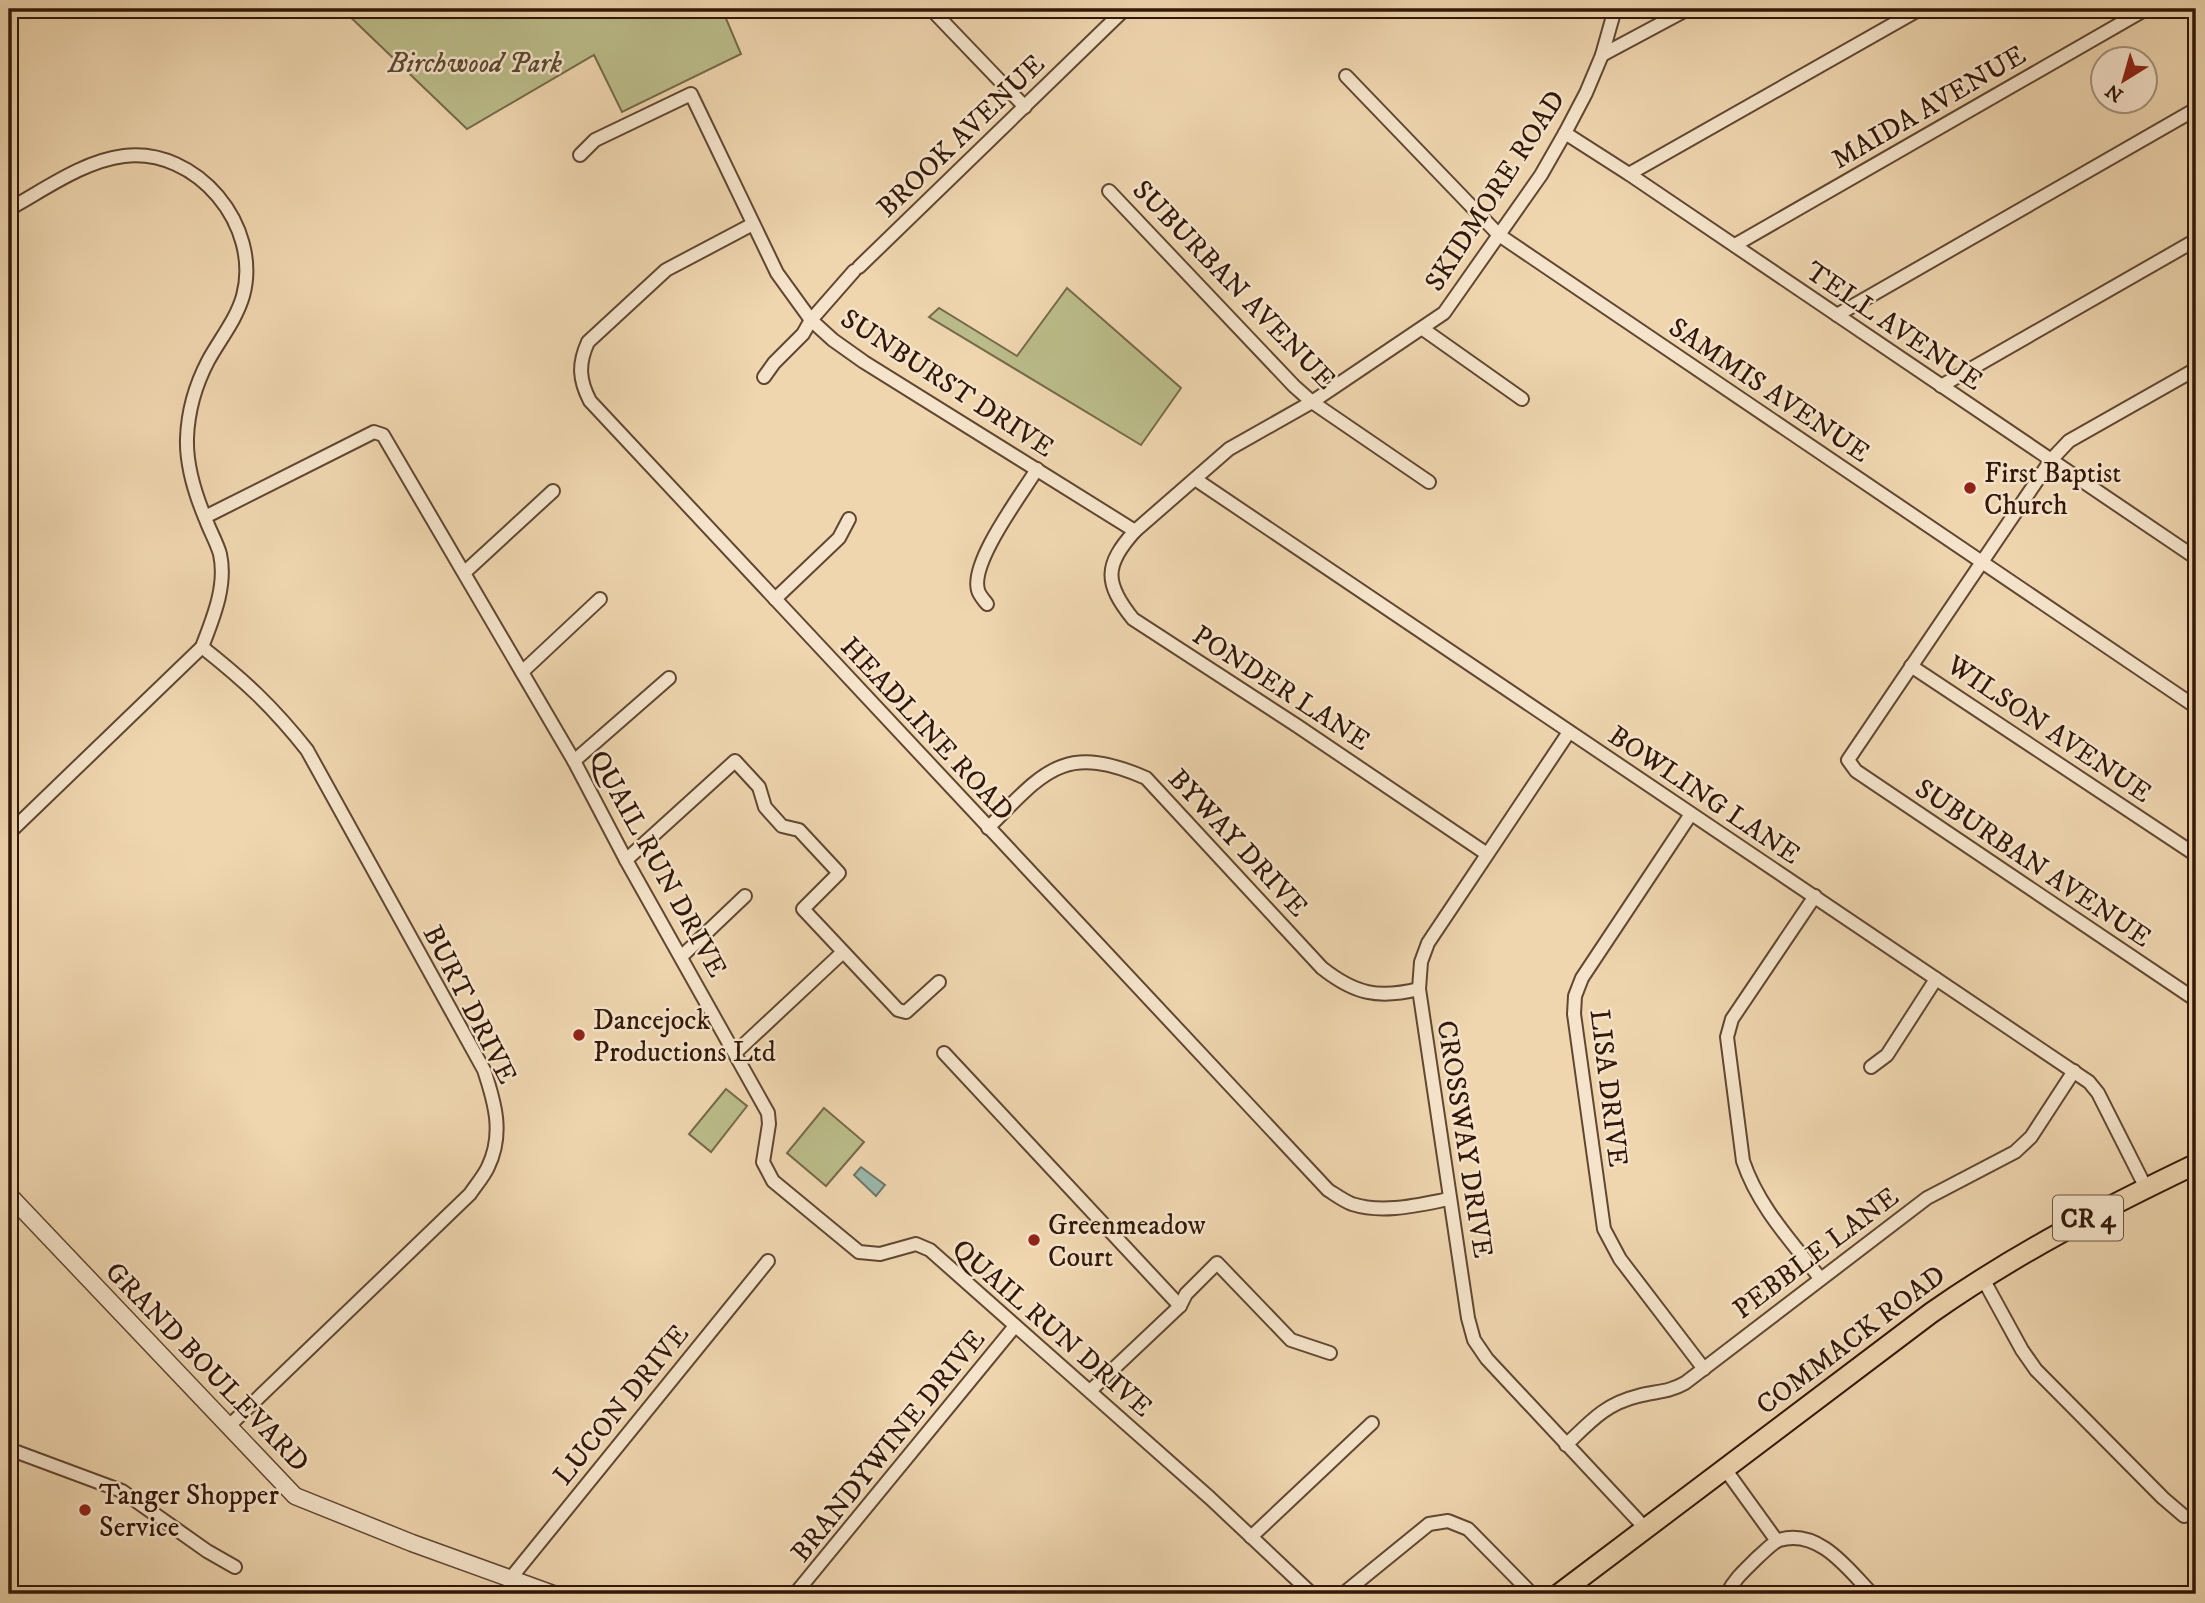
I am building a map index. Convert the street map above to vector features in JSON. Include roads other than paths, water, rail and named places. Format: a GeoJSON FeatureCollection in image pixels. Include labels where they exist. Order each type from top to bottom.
{"type":"FeatureCollection","features":[{"type":"Feature","properties":{"kind":"main road","name":"COMMACK ROAD"},"geometry":{"type":"LineString","coordinates":[[1559,1594],[1920,1320],[1982,1277],[2027,1250],[2196,1164]]}},
{"type":"Feature","properties":{"kind":"street"},"geometry":{"type":"LineString","coordinates":[[931,9],[1025,107]]}},
{"type":"Feature","properties":{"kind":"street","name":"BROOK AVENUE"},"geometry":{"type":"LineString","coordinates":[[764,377],[856,269],[1125,9]]}},
{"type":"Feature","properties":{"kind":"street","name":"SKIDMORE ROAD"},"geometry":{"type":"LineString","coordinates":[[1195,479],[1229,449],[1312,402],[1444,313],[1541,174],[1565,133],[1602,55],[1615,9]]}},
{"type":"Feature","properties":{"kind":"street"},"geometry":{"type":"LineString","coordinates":[[1602,55],[1688,9]]}},
{"type":"Feature","properties":{"kind":"street"},"geometry":{"type":"LineString","coordinates":[[1629,174],[1920,9]]}},
{"type":"Feature","properties":{"kind":"street","name":"MAIDA AVENUE"},"geometry":{"type":"LineString","coordinates":[[1735,245],[2146,9]]}},
{"type":"Feature","properties":{"kind":"street","name":"SAMMIS AVENUE"},"geometry":{"type":"LineString","coordinates":[[1346,76],[1499,235],[2196,707]]}},
{"type":"Feature","properties":{"kind":"street","name":"SUNBURST DRIVE"},"geometry":{"type":"LineString","coordinates":[[580,155],[595,140],[691,94],[777,273],[811,320],[833,341],[863,362],[1135,531]]}},
{"type":"Feature","properties":{"kind":"street"},"geometry":{"type":"LineString","coordinates":[[1837,315],[2196,109]]}},
{"type":"Feature","properties":{"kind":"street","name":"TELL AVENUE"},"geometry":{"type":"LineString","coordinates":[[1565,133],[2196,558]]}},
{"type":"Feature","properties":{"kind":"street"},"geometry":{"type":"LineString","coordinates":[[9,209],[92,164],[125,155],[157,158],[183,168],[203,180],[218,195],[235,223],[244,247],[246,269],[243,295],[230,327],[198,382],[187,436],[188,459],[205,517],[220,554],[222,578],[216,610],[202,647],[9,833]]}},
{"type":"Feature","properties":{"kind":"street","name":"SUBURBAN AVENUE"},"geometry":{"type":"LineString","coordinates":[[1109,191],[1312,402],[1429,482]]}},
{"type":"Feature","properties":{"kind":"street","name":"HEADLINE ROAD"},"geometry":{"type":"LineString","coordinates":[[753,224],[666,270],[588,342],[581,357],[581,383],[590,401],[1328,1190],[1350,1203],[1375,1209],[1450,1199]]}},
{"type":"Feature","properties":{"kind":"street"},"geometry":{"type":"LineString","coordinates":[[1941,386],[2196,240]]}},
{"type":"Feature","properties":{"kind":"street"},"geometry":{"type":"LineString","coordinates":[[1423,328],[1522,399]]}},
{"type":"Feature","properties":{"kind":"street"},"geometry":{"type":"LineString","coordinates":[[1911,666],[2052,460],[2069,441],[2196,369]]}},
{"type":"Feature","properties":{"kind":"street","name":"QUAIL RUN DRIVE"},"geometry":{"type":"LineString","coordinates":[[205,517],[374,432],[383,435],[574,761],[626,860],[768,1113],[769,1124],[763,1162],[773,1181],[859,1252],[880,1254],[905,1245],[924,1246],[1090,1391],[1312,1594]]}},
{"type":"Feature","properties":{"kind":"street"},"geometry":{"type":"LineString","coordinates":[[986,604],[978,590],[978,570],[999,529],[1037,469]]}},
{"type":"Feature","properties":{"kind":"street","name":"PONDER LANE"},"geometry":{"type":"LineString","coordinates":[[1195,479],[1122,545],[1113,561],[1111,580],[1116,598],[1133,619],[1487,854]]}},
{"type":"Feature","properties":{"kind":"street","name":"BOWLING LANE"},"geometry":{"type":"LineString","coordinates":[[1195,479],[2089,1082],[2098,1093],[2146,1188]]}},
{"type":"Feature","properties":{"kind":"street"},"geometry":{"type":"LineString","coordinates":[[465,572],[553,491]]}},
{"type":"Feature","properties":{"kind":"street"},"geometry":{"type":"LineString","coordinates":[[775,599],[839,538],[849,519]]}},
{"type":"Feature","properties":{"kind":"street"},"geometry":{"type":"LineString","coordinates":[[522,672],[600,600]]}},
{"type":"Feature","properties":{"kind":"street","name":"BURT DRIVE"},"geometry":{"type":"LineString","coordinates":[[202,647],[254,689],[278,713],[307,750],[484,1070],[495,1105],[498,1138],[488,1167],[470,1194],[229,1426]]}},
{"type":"Feature","properties":{"kind":"street","name":"SUBURBAN AVENUE"},"geometry":{"type":"LineString","coordinates":[[1911,666],[1848,760],[1856,771],[2196,1000]]}},
{"type":"Feature","properties":{"kind":"street","name":"WILSON AVENUE"},"geometry":{"type":"LineString","coordinates":[[1911,666],[2196,855]]}},
{"type":"Feature","properties":{"kind":"street"},"geometry":{"type":"LineString","coordinates":[[574,761],[669,678]]}},
{"type":"Feature","properties":{"kind":"street","name":"CROSSWAY DRIVE"},"geometry":{"type":"LineString","coordinates":[[1569,732],[1427,943],[1421,962],[1419,989],[1468,1318],[1474,1340],[1487,1359],[1646,1529]]}},
{"type":"Feature","properties":{"kind":"street"},"geometry":{"type":"LineString","coordinates":[[626,860],[735,761],[759,787],[765,807],[782,826],[799,830],[839,873],[803,909],[898,1010],[906,1012],[939,982]]}},
{"type":"Feature","properties":{"kind":"street","name":"BYWAY DRIVE"},"geometry":{"type":"LineString","coordinates":[[988,828],[1039,778],[1058,767],[1086,762],[1119,766],[1146,778],[1322,968],[1338,980],[1375,995],[1395,995],[1419,989]]}},
{"type":"Feature","properties":{"kind":"street","name":"LISA DRIVE"},"geometry":{"type":"LineString","coordinates":[[1691,814],[1582,978],[1575,996],[1574,1014],[1604,1229],[1620,1259],[1704,1369]]}},
{"type":"Feature","properties":{"kind":"street"},"geometry":{"type":"LineString","coordinates":[[682,957],[745,896]]}},
{"type":"Feature","properties":{"kind":"street"},"geometry":{"type":"LineString","coordinates":[[1815,896],[1732,1018],[1727,1037],[1743,1161],[1749,1180],[1760,1201],[1820,1279]]}},
{"type":"Feature","properties":{"kind":"street"},"geometry":{"type":"LineString","coordinates":[[736,1052],[843,952]]}},
{"type":"Feature","properties":{"kind":"street"},"geometry":{"type":"LineString","coordinates":[[1871,1067],[1887,1055],[1936,979]]}},
{"type":"Feature","properties":{"kind":"street"},"geometry":{"type":"LineString","coordinates":[[944,1053],[1180,1306]]}},
{"type":"Feature","properties":{"kind":"street","name":"PEBBLE LANE"},"geometry":{"type":"LineString","coordinates":[[1566,1445],[1600,1412],[1620,1401],[1670,1391],[1685,1383],[1927,1198],[2015,1152],[2031,1136],[2074,1071]]}},
{"type":"Feature","properties":{"kind":"street","name":"GRAND BOULEVARD"},"geometry":{"type":"LineString","coordinates":[[12,1204],[295,1496],[553,1594]]}},
{"type":"Feature","properties":{"kind":"street","name":"LUCON DRIVE"},"geometry":{"type":"LineString","coordinates":[[510,1579],[768,1261]]}},
{"type":"Feature","properties":{"kind":"street"},"geometry":{"type":"LineString","coordinates":[[1090,1391],[1180,1306],[1186,1294],[1217,1263],[1291,1340],[1330,1353]]}},
{"type":"Feature","properties":{"kind":"street"},"geometry":{"type":"LineString","coordinates":[[1982,1277],[2036,1370],[2184,1516]]}},
{"type":"Feature","properties":{"kind":"street","name":"BRANDYWINE DRIVE"},"geometry":{"type":"LineString","coordinates":[[795,1594],[1015,1326]]}},
{"type":"Feature","properties":{"kind":"street"},"geometry":{"type":"LineString","coordinates":[[1251,1536],[1372,1423]]}},
{"type":"Feature","properties":{"kind":"street"},"geometry":{"type":"LineString","coordinates":[[9,1449],[122,1490],[207,1551],[235,1567]]}},
{"type":"Feature","properties":{"kind":"street"},"geometry":{"type":"LineString","coordinates":[[1725,1469],[1777,1541]]}},
{"type":"Feature","properties":{"kind":"street"},"geometry":{"type":"LineString","coordinates":[[1343,1594],[1429,1524],[1448,1521],[1468,1528],[1532,1594]]}},
{"type":"Feature","properties":{"kind":"street"},"geometry":{"type":"LineString","coordinates":[[1727,1594],[1735,1580],[1777,1541],[1801,1538],[1819,1544],[1836,1557],[1872,1594]]}},
{"type":"Feature","properties":{"kind":"place","name":"First Baptist Church"},"geometry":{"type":"Point","coordinates":[1970,488]}},
{"type":"Feature","properties":{"kind":"place","name":"Dancejock Productions Ltd"},"geometry":{"type":"Point","coordinates":[579,1035]}},
{"type":"Feature","properties":{"kind":"place","name":"Greenmeadow Court"},"geometry":{"type":"Point","coordinates":[1034,1240]}},
{"type":"Feature","properties":{"kind":"place","name":"Tanger Shopper Service"},"geometry":{"type":"Point","coordinates":[85,1510]}},
{"type":"Feature","properties":{"kind":"park label","name":"Birchwood Park"},"geometry":{"type":"Point","coordinates":[475,62]}}]}
